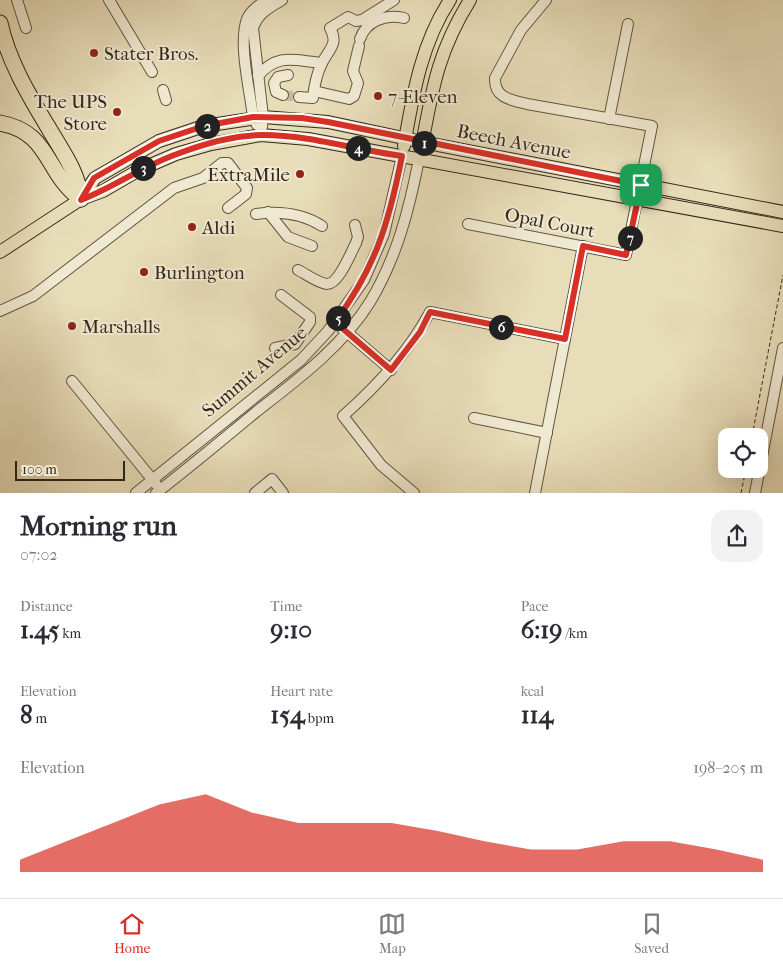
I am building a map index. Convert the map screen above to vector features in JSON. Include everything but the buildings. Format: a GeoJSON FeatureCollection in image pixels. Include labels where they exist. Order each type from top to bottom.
{"type":"FeatureCollection","features":[{"type":"Feature","properties":{"kind":"highway"},"geometry":{"type":"LineString","coordinates":[[0,23],[13,63],[27,91],[75,173],[81,200]]}},
{"type":"Feature","properties":{"kind":"highway"},"geometry":{"type":"LineString","coordinates":[[0,123],[14,126],[35,139],[68,190],[81,200]]}},
{"type":"Feature","properties":{"kind":"main road","name":"Summit Avenue"},"geometry":{"type":"LineString","coordinates":[[402,156],[415,81],[437,22],[450,0]]}},
{"type":"Feature","properties":{"kind":"main road","name":"Summit Avenue"},"geometry":{"type":"LineString","coordinates":[[419,159],[437,70],[448,39],[470,0]]}},
{"type":"Feature","properties":{"kind":"main road","name":"Beech Avenue"},"geometry":{"type":"LineString","coordinates":[[81,200],[94,178],[159,141],[195,129],[258,117],[328,122],[783,212]]}},
{"type":"Feature","properties":{"kind":"main road","name":"Beech Avenue"},"geometry":{"type":"LineString","coordinates":[[0,252],[81,200],[102,192],[139,170],[176,154],[211,144],[261,135],[308,139],[783,226]]}},
{"type":"Feature","properties":{"kind":"street"},"geometry":{"type":"LineString","coordinates":[[18,0],[26,28]]}},
{"type":"Feature","properties":{"kind":"street"},"geometry":{"type":"LineString","coordinates":[[109,0],[152,72]]}},
{"type":"Feature","properties":{"kind":"street"},"geometry":{"type":"LineString","coordinates":[[261,135],[245,54],[245,29],[249,16],[256,7],[267,0]]}},
{"type":"Feature","properties":{"kind":"street"},"geometry":{"type":"LineString","coordinates":[[258,117],[258,76],[253,28],[256,19],[263,12],[282,0]]}},
{"type":"Feature","properties":{"kind":"street"},"geometry":{"type":"LineString","coordinates":[[314,95],[322,63],[335,44],[335,38],[330,28],[348,17],[356,21],[362,20],[394,0]]}},
{"type":"Feature","properties":{"kind":"street"},"geometry":{"type":"LineString","coordinates":[[546,0],[521,30],[495,78],[494,87],[499,94],[526,104],[652,126],[638,198]]}},
{"type":"Feature","properties":{"kind":"street"},"geometry":{"type":"LineString","coordinates":[[299,97],[314,95],[349,99],[354,96],[358,83],[353,70],[366,26],[377,20],[396,16],[404,18]]}},
{"type":"Feature","properties":{"kind":"street"},"geometry":{"type":"LineString","coordinates":[[609,119],[628,24]]}},
{"type":"Feature","properties":{"kind":"street"},"geometry":{"type":"LineString","coordinates":[[258,76],[266,66],[277,60],[322,63]]}},
{"type":"Feature","properties":{"kind":"street"},"geometry":{"type":"LineString","coordinates":[[283,95],[276,92],[274,83],[278,77],[288,75]]}},
{"type":"Feature","properties":{"kind":"street","name":"Summit Avenue"},"geometry":{"type":"LineString","coordinates":[[136,493],[301,360],[335,322],[364,280],[384,234],[402,156]]}},
{"type":"Feature","properties":{"kind":"street","name":"Summit Avenue"},"geometry":{"type":"LineString","coordinates":[[160,492],[308,370],[347,331],[369,304],[400,240],[419,159]]}},
{"type":"Feature","properties":{"kind":"street"},"geometry":{"type":"LineString","coordinates":[[0,311],[33,296],[174,188],[203,178],[222,163],[228,163],[247,188],[246,194],[228,208]]}},
{"type":"Feature","properties":{"kind":"street","name":"Opal Court"},"geometry":{"type":"LineString","coordinates":[[468,224],[626,255],[638,198]]}},
{"type":"Feature","properties":{"kind":"street"},"geometry":{"type":"LineString","coordinates":[[256,214],[268,212],[308,217],[322,226]]}},
{"type":"Feature","properties":{"kind":"street"},"geometry":{"type":"LineString","coordinates":[[268,212],[288,237],[312,246]]}},
{"type":"Feature","properties":{"kind":"street"},"geometry":{"type":"LineString","coordinates":[[298,270],[326,284],[333,282],[339,276],[356,243],[358,237],[355,225]]}},
{"type":"Feature","properties":{"kind":"street"},"geometry":{"type":"LineString","coordinates":[[535,493],[583,246]]}},
{"type":"Feature","properties":{"kind":"street"},"geometry":{"type":"LineString","coordinates":[[275,348],[295,344],[310,322],[310,317],[281,295]]}},
{"type":"Feature","properties":{"kind":"street"},"geometry":{"type":"LineString","coordinates":[[414,493],[402,485],[380,464],[343,416],[391,370],[420,332],[430,312],[565,339]]}},
{"type":"Feature","properties":{"kind":"street"},"geometry":{"type":"LineString","coordinates":[[335,322],[391,370]]}},
{"type":"Feature","properties":{"kind":"street"},"geometry":{"type":"LineString","coordinates":[[756,493],[783,348]]}},
{"type":"Feature","properties":{"kind":"street"},"geometry":{"type":"LineString","coordinates":[[72,381],[160,492]]}},
{"type":"Feature","properties":{"kind":"street"},"geometry":{"type":"LineString","coordinates":[[474,418],[547,433]]}},
{"type":"Feature","properties":{"kind":"street"},"geometry":{"type":"LineString","coordinates":[[255,493],[272,479],[283,493]]}},
{"type":"Feature","properties":{"kind":"path"},"geometry":{"type":"LineString","coordinates":[[754,428],[783,275]]}},
{"type":"Feature","properties":{"kind":"path"},"geometry":{"type":"LineString","coordinates":[[741,493],[744,478]]}},
{"type":"Feature","properties":{"kind":"tunnel"},"geometry":{"type":"LineString","coordinates":[[283,95],[299,97]]}},
{"type":"Feature","properties":{"kind":"place","name":"Stater Bros."},"geometry":{"type":"Point","coordinates":[94,53]}},
{"type":"Feature","properties":{"kind":"place","name":"7-Eleven"},"geometry":{"type":"Point","coordinates":[378,96]}},
{"type":"Feature","properties":{"kind":"place","name":"The UPS Store"},"geometry":{"type":"Point","coordinates":[117,112]}},
{"type":"Feature","properties":{"kind":"place","name":"ExtraMile"},"geometry":{"type":"Point","coordinates":[300,174]}},
{"type":"Feature","properties":{"kind":"place","name":"Aldi"},"geometry":{"type":"Point","coordinates":[192,227]}},
{"type":"Feature","properties":{"kind":"place","name":"Burlington"},"geometry":{"type":"Point","coordinates":[144,272]}},
{"type":"Feature","properties":{"kind":"place","name":"Marshalls"},"geometry":{"type":"Point","coordinates":[72,326]}},
{"type":"Feature","properties":{"kind":"route"},"geometry":{"type":"LineString","coordinates":[[253,117],[302,118],[328,122],[641,185],[626,255],[583,246],[565,339],[430,312],[420,332],[391,370],[335,322],[364,280],[384,234],[393,203],[402,156],[308,139],[261,135],[211,144],[176,154],[139,170],[102,192],[81,200],[94,178],[159,141],[204,126],[253,117]]}}]}
